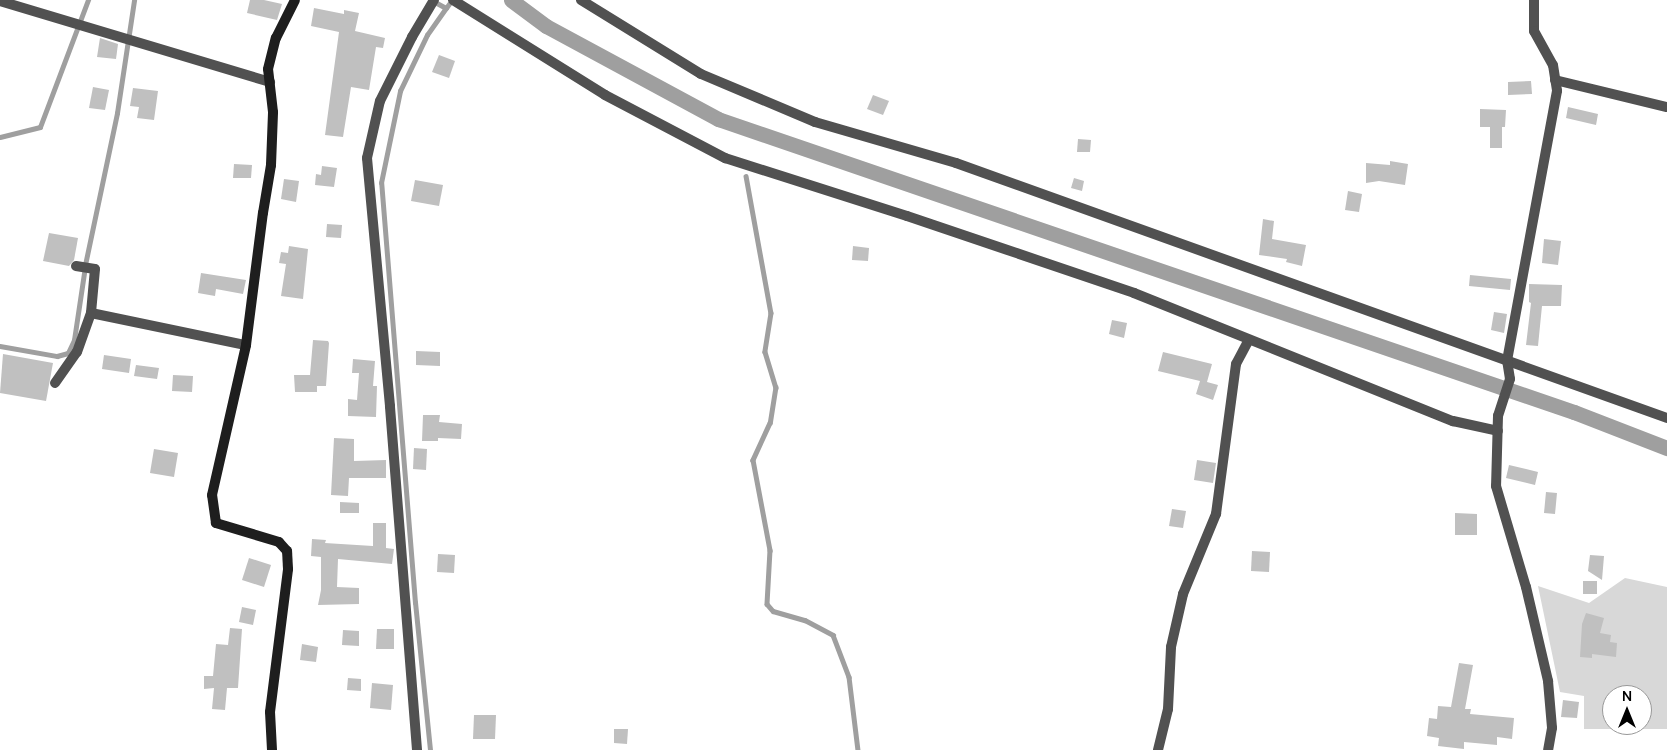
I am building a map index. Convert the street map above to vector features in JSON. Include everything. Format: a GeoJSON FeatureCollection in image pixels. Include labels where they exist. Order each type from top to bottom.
{"type":"FeatureCollection","features":[{"type":"Feature","properties":{"kind":"street"},"geometry":{"type":"LineString","coordinates":[[272,750],[270,712],[288,569],[288,551],[279,542],[216,523],[212,495],[246,345],[260,228],[271,165],[274,112],[268,69],[276,38],[295,0]]}},
{"type":"Feature","properties":{"kind":"street"},"geometry":{"type":"LineString","coordinates":[[417,750],[390,406],[367,158],[380,101],[412,37],[434,0]]}},
{"type":"Feature","properties":{"kind":"street"},"geometry":{"type":"LineString","coordinates":[[453,0],[605,95],[725,158],[907,216],[1124,290],[1454,421],[1498,431]]}},
{"type":"Feature","properties":{"kind":"street"},"geometry":{"type":"LineString","coordinates":[[581,0],[701,74],[816,122],[956,163],[1667,418]]}},
{"type":"Feature","properties":{"kind":"street"},"geometry":{"type":"LineString","coordinates":[[1534,0],[1534,31],[1553,65],[1557,91],[1507,360],[1510,379],[1498,416],[1496,486],[1526,587],[1548,681],[1552,728],[1548,750]]}},
{"type":"Feature","properties":{"kind":"street"},"geometry":{"type":"LineString","coordinates":[[0,1],[270,82]]}},
{"type":"Feature","properties":{"kind":"street"},"geometry":{"type":"LineString","coordinates":[[1555,80],[1667,107]]}},
{"type":"Feature","properties":{"kind":"street"},"geometry":{"type":"LineString","coordinates":[[55,383],[77,352],[90,313],[95,269],[76,266]]}},
{"type":"Feature","properties":{"kind":"street"},"geometry":{"type":"LineString","coordinates":[[90,313],[246,345]]}},
{"type":"Feature","properties":{"kind":"street"},"geometry":{"type":"LineString","coordinates":[[1158,750],[1168,709],[1170,647],[1183,594],[1216,514],[1236,364],[1250,340]]}},
{"type":"Feature","properties":{"kind":"shaded area"},"geometry":{"type":"Polygon","coordinates":[[[1625,578],[1667,587],[1667,729],[1652,729],[1652,685],[1602,685],[1602,729],[1584,729],[1584,696],[1560,692],[1538,586],[1589,603],[1625,578]]]}},
{"type":"Feature","properties":{"kind":"building"},"geometry":{"type":"Polygon","coordinates":[[[250,0],[264,0],[282,4],[277,20],[247,13],[250,0]]]}},
{"type":"Feature","properties":{"kind":"building"},"geometry":{"type":"Polygon","coordinates":[[[314,8],[344,14],[344,10],[359,13],[355,31],[385,38],[383,48],[376,47],[369,90],[351,87],[343,137],[325,135],[339,32],[311,26],[314,8]]]}},
{"type":"Feature","properties":{"kind":"building"},"geometry":{"type":"Polygon","coordinates":[[[100,38],[118,44],[116,59],[97,57],[100,38]]]}},
{"type":"Feature","properties":{"kind":"building"},"geometry":{"type":"Polygon","coordinates":[[[439,55],[455,61],[449,78],[432,72],[439,55]]]}},
{"type":"Feature","properties":{"kind":"building"},"geometry":{"type":"Polygon","coordinates":[[[1531,81],[1532,94],[1508,95],[1508,82],[1531,81]]]}},
{"type":"Feature","properties":{"kind":"building"},"geometry":{"type":"Polygon","coordinates":[[[93,87],[109,90],[105,110],[89,108],[93,87]]]}},
{"type":"Feature","properties":{"kind":"building"},"geometry":{"type":"Polygon","coordinates":[[[133,88],[158,91],[154,120],[137,118],[139,107],[130,106],[133,88]]]}},
{"type":"Feature","properties":{"kind":"building"},"geometry":{"type":"Polygon","coordinates":[[[873,95],[889,101],[883,115],[867,109],[873,95]]]}},
{"type":"Feature","properties":{"kind":"building"},"geometry":{"type":"Polygon","coordinates":[[[1568,107],[1598,114],[1596,125],[1566,118],[1568,107]]]}},
{"type":"Feature","properties":{"kind":"building"},"geometry":{"type":"Polygon","coordinates":[[[1480,109],[1506,110],[1505,127],[1502,127],[1502,148],[1490,148],[1490,127],[1480,127],[1480,109]]]}},
{"type":"Feature","properties":{"kind":"building"},"geometry":{"type":"Polygon","coordinates":[[[1078,139],[1091,140],[1090,152],[1077,152],[1078,139]]]}},
{"type":"Feature","properties":{"kind":"building"},"geometry":{"type":"Polygon","coordinates":[[[1390,161],[1408,164],[1405,185],[1379,181],[1366,183],[1366,163],[1390,165],[1390,161]]]}},
{"type":"Feature","properties":{"kind":"building"},"geometry":{"type":"Polygon","coordinates":[[[234,164],[252,165],[251,178],[233,178],[234,164]]]}},
{"type":"Feature","properties":{"kind":"building"},"geometry":{"type":"Polygon","coordinates":[[[322,166],[337,168],[334,187],[315,185],[316,174],[321,175],[322,166]]]}},
{"type":"Feature","properties":{"kind":"building"},"geometry":{"type":"Polygon","coordinates":[[[1074,178],[1084,181],[1082,191],[1071,188],[1074,178]]]}},
{"type":"Feature","properties":{"kind":"building"},"geometry":{"type":"Polygon","coordinates":[[[284,179],[299,181],[296,202],[281,199],[284,179]]]}},
{"type":"Feature","properties":{"kind":"building"},"geometry":{"type":"Polygon","coordinates":[[[415,180],[443,185],[439,206],[411,201],[415,180]]]}},
{"type":"Feature","properties":{"kind":"building"},"geometry":{"type":"Polygon","coordinates":[[[1348,191],[1362,194],[1359,212],[1345,210],[1348,191]]]}},
{"type":"Feature","properties":{"kind":"building"},"geometry":{"type":"Polygon","coordinates":[[[1263,219],[1274,221],[1272,239],[1306,245],[1302,266],[1286,262],[1287,259],[1259,255],[1263,219]]]}},
{"type":"Feature","properties":{"kind":"building"},"geometry":{"type":"Polygon","coordinates":[[[327,224],[342,225],[341,238],[326,237],[327,224]]]}},
{"type":"Feature","properties":{"kind":"building"},"geometry":{"type":"Polygon","coordinates":[[[49,233],[78,238],[74,260],[69,266],[43,261],[49,233]]]}},
{"type":"Feature","properties":{"kind":"building"},"geometry":{"type":"Polygon","coordinates":[[[1544,239],[1561,241],[1558,265],[1542,263],[1544,239]]]}},
{"type":"Feature","properties":{"kind":"building"},"geometry":{"type":"Polygon","coordinates":[[[289,246],[308,249],[303,299],[281,296],[286,264],[279,263],[281,252],[288,253],[289,246]]]}},
{"type":"Feature","properties":{"kind":"building"},"geometry":{"type":"Polygon","coordinates":[[[853,246],[869,248],[868,261],[852,260],[853,246]]]}},
{"type":"Feature","properties":{"kind":"building"},"geometry":{"type":"Polygon","coordinates":[[[201,273],[246,280],[243,294],[216,289],[215,296],[198,293],[201,273]]]}},
{"type":"Feature","properties":{"kind":"building"},"geometry":{"type":"Polygon","coordinates":[[[1470,275],[1511,279],[1510,290],[1469,286],[1470,275]]]}},
{"type":"Feature","properties":{"kind":"building"},"geometry":{"type":"Polygon","coordinates":[[[1529,284],[1562,285],[1561,306],[1542,306],[1538,346],[1526,345],[1531,303],[1529,302],[1529,284]]]}},
{"type":"Feature","properties":{"kind":"building"},"geometry":{"type":"Polygon","coordinates":[[[1494,312],[1507,314],[1504,333],[1491,330],[1494,312]]]}},
{"type":"Feature","properties":{"kind":"building"},"geometry":{"type":"Polygon","coordinates":[[[1112,320],[1127,323],[1124,338],[1109,334],[1112,320]]]}},
{"type":"Feature","properties":{"kind":"building"},"geometry":{"type":"Polygon","coordinates":[[[313,340],[328,341],[329,343],[326,386],[317,386],[317,392],[295,392],[294,375],[310,375],[313,340]]]}},
{"type":"Feature","properties":{"kind":"building"},"geometry":{"type":"Polygon","coordinates":[[[416,351],[440,352],[440,366],[416,365],[416,351]]]}},
{"type":"Feature","properties":{"kind":"building"},"geometry":{"type":"Polygon","coordinates":[[[1163,352],[1212,364],[1207,382],[1218,385],[1213,400],[1196,394],[1200,381],[1158,371],[1163,352]]]}},
{"type":"Feature","properties":{"kind":"building"},"geometry":{"type":"Polygon","coordinates":[[[3,354],[53,363],[46,401],[0,393],[3,354]]]}},
{"type":"Feature","properties":{"kind":"building"},"geometry":{"type":"Polygon","coordinates":[[[104,355],[131,359],[129,373],[102,369],[104,355]]]}},
{"type":"Feature","properties":{"kind":"building"},"geometry":{"type":"Polygon","coordinates":[[[353,359],[375,361],[373,386],[377,386],[376,417],[348,416],[348,399],[357,400],[359,373],[352,373],[353,359]]]}},
{"type":"Feature","properties":{"kind":"building"},"geometry":{"type":"Polygon","coordinates":[[[136,365],[159,368],[157,379],[134,376],[136,365]]]}},
{"type":"Feature","properties":{"kind":"building"},"geometry":{"type":"Polygon","coordinates":[[[173,375],[193,376],[192,392],[172,391],[173,375]]]}},
{"type":"Feature","properties":{"kind":"building"},"geometry":{"type":"Polygon","coordinates":[[[423,415],[440,415],[439,422],[462,424],[461,439],[438,438],[438,441],[422,441],[423,415]]]}},
{"type":"Feature","properties":{"kind":"building"},"geometry":{"type":"Polygon","coordinates":[[[334,438],[354,439],[354,461],[386,460],[386,478],[349,478],[348,496],[331,495],[334,438]]]}},
{"type":"Feature","properties":{"kind":"building"},"geometry":{"type":"Polygon","coordinates":[[[414,448],[427,449],[426,470],[413,469],[414,448]]]}},
{"type":"Feature","properties":{"kind":"building"},"geometry":{"type":"Polygon","coordinates":[[[154,449],[178,453],[174,477],[150,473],[154,449]]]}},
{"type":"Feature","properties":{"kind":"building"},"geometry":{"type":"Polygon","coordinates":[[[1197,460],[1216,463],[1213,483],[1194,480],[1197,460]]]}},
{"type":"Feature","properties":{"kind":"building"},"geometry":{"type":"Polygon","coordinates":[[[1509,465],[1538,472],[1535,485],[1506,478],[1509,465]]]}},
{"type":"Feature","properties":{"kind":"building"},"geometry":{"type":"Polygon","coordinates":[[[1546,492],[1557,493],[1555,514],[1544,513],[1546,492]]]}},
{"type":"Feature","properties":{"kind":"building"},"geometry":{"type":"Polygon","coordinates":[[[340,502],[359,503],[359,513],[340,513],[340,502]]]}},
{"type":"Feature","properties":{"kind":"building"},"geometry":{"type":"Polygon","coordinates":[[[1172,509],[1186,511],[1183,528],[1169,526],[1172,509]]]}},
{"type":"Feature","properties":{"kind":"building"},"geometry":{"type":"Polygon","coordinates":[[[1455,513],[1477,514],[1477,535],[1455,535],[1455,513]]]}},
{"type":"Feature","properties":{"kind":"building"},"geometry":{"type":"Polygon","coordinates":[[[373,523],[386,523],[386,548],[394,549],[392,564],[338,559],[337,587],[359,588],[359,604],[318,605],[321,590],[321,557],[311,556],[312,539],[326,540],[325,543],[373,546],[373,523]]]}},
{"type":"Feature","properties":{"kind":"building"},"geometry":{"type":"Polygon","coordinates":[[[1252,551],[1270,552],[1269,572],[1251,571],[1252,551]]]}},
{"type":"Feature","properties":{"kind":"building"},"geometry":{"type":"Polygon","coordinates":[[[438,554],[455,555],[454,573],[437,572],[438,554]]]}},
{"type":"Feature","properties":{"kind":"building"},"geometry":{"type":"Polygon","coordinates":[[[1590,555],[1604,556],[1602,580],[1588,571],[1590,555]]]}},
{"type":"Feature","properties":{"kind":"building"},"geometry":{"type":"Polygon","coordinates":[[[249,558],[271,565],[264,587],[242,580],[249,558]]]}},
{"type":"Feature","properties":{"kind":"building"},"geometry":{"type":"Polygon","coordinates":[[[1583,581],[1597,581],[1597,594],[1583,594],[1583,581]]]}},
{"type":"Feature","properties":{"kind":"building"},"geometry":{"type":"Polygon","coordinates":[[[242,607],[256,610],[253,625],[239,622],[242,607]]]}},
{"type":"Feature","properties":{"kind":"building"},"geometry":{"type":"Polygon","coordinates":[[[1586,613],[1604,618],[1600,633],[1611,635],[1610,642],[1617,643],[1616,657],[1592,654],[1592,658],[1580,657],[1582,624],[1586,613]]]}},
{"type":"Feature","properties":{"kind":"building"},"geometry":{"type":"Polygon","coordinates":[[[230,628],[242,629],[238,688],[227,688],[225,710],[212,709],[214,688],[204,689],[204,676],[213,676],[216,644],[228,645],[230,628]]]}},
{"type":"Feature","properties":{"kind":"building"},"geometry":{"type":"Polygon","coordinates":[[[377,629],[394,629],[394,649],[376,649],[377,629]]]}},
{"type":"Feature","properties":{"kind":"building"},"geometry":{"type":"Polygon","coordinates":[[[343,630],[359,631],[359,646],[342,645],[343,630]]]}},
{"type":"Feature","properties":{"kind":"building"},"geometry":{"type":"Polygon","coordinates":[[[302,644],[318,647],[316,662],[300,660],[302,644]]]}},
{"type":"Feature","properties":{"kind":"building"},"geometry":{"type":"Polygon","coordinates":[[[1459,663],[1473,665],[1465,709],[1471,709],[1470,714],[1514,718],[1512,739],[1497,737],[1497,745],[1464,742],[1464,749],[1438,746],[1439,738],[1427,736],[1429,718],[1437,719],[1438,706],[1451,707],[1459,663]]]}},
{"type":"Feature","properties":{"kind":"building"},"geometry":{"type":"Polygon","coordinates":[[[348,678],[361,679],[361,691],[347,690],[348,678]]]}},
{"type":"Feature","properties":{"kind":"building"},"geometry":{"type":"Polygon","coordinates":[[[372,683],[393,685],[391,710],[370,708],[372,683]]]}},
{"type":"Feature","properties":{"kind":"building"},"geometry":{"type":"Polygon","coordinates":[[[1563,700],[1579,702],[1577,718],[1561,717],[1563,700]]]}},
{"type":"Feature","properties":{"kind":"building"},"geometry":{"type":"Polygon","coordinates":[[[474,715],[496,715],[495,739],[473,739],[474,715]]]}},
{"type":"Feature","properties":{"kind":"building"},"geometry":{"type":"Polygon","coordinates":[[[614,729],[628,729],[627,744],[614,743],[614,729]]]}},
{"type":"Feature","properties":{"kind":"waterway"},"geometry":{"type":"LineString","coordinates":[[0,137],[40,127],[88,0]]}},
{"type":"Feature","properties":{"kind":"waterway"},"geometry":{"type":"LineString","coordinates":[[85,265],[117,113],[134,0]]}},
{"type":"Feature","properties":{"kind":"waterway"},"geometry":{"type":"LineString","coordinates":[[511,0],[546,26],[718,119],[1574,412],[1667,448]]}},
{"type":"Feature","properties":{"kind":"waterway"},"geometry":{"type":"LineString","coordinates":[[437,3],[446,8],[449,4]]}},
{"type":"Feature","properties":{"kind":"waterway"},"geometry":{"type":"LineString","coordinates":[[430,750],[415,603],[381,183],[400,91],[427,35],[446,8]]}},
{"type":"Feature","properties":{"kind":"waterway"},"geometry":{"type":"LineString","coordinates":[[746,176],[771,313],[765,352],[776,387],[770,423],[753,460],[770,550],[767,604],[773,611],[805,620],[833,635],[849,677],[858,750]]}},
{"type":"Feature","properties":{"kind":"waterway"},"geometry":{"type":"LineString","coordinates":[[0,346],[57,356],[68,353],[74,340],[84,273]]}}]}
